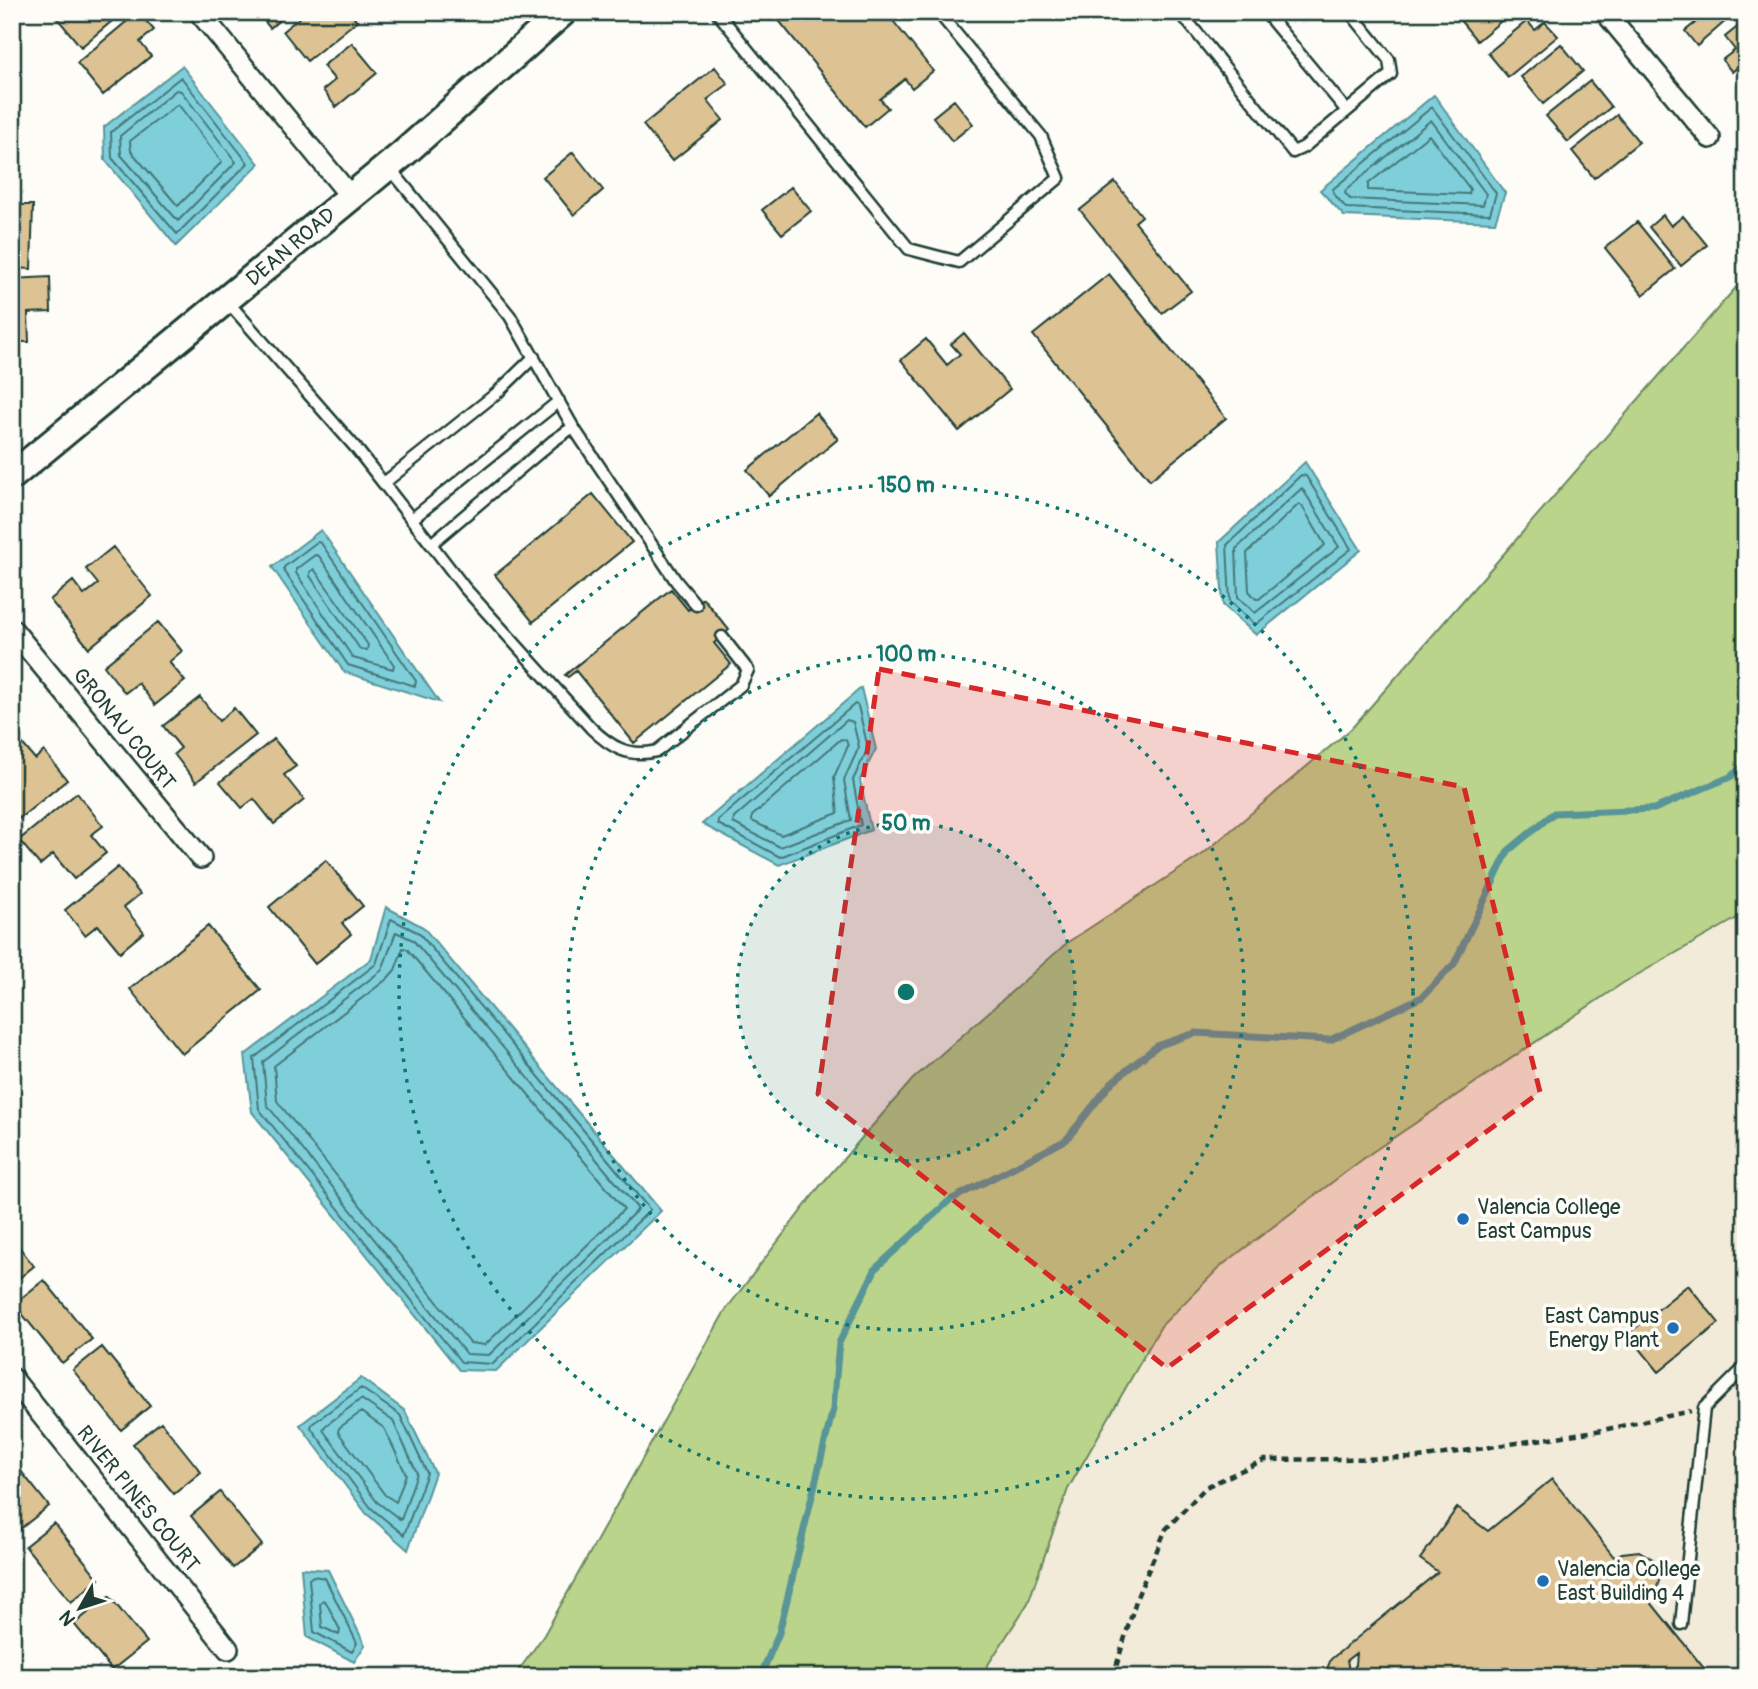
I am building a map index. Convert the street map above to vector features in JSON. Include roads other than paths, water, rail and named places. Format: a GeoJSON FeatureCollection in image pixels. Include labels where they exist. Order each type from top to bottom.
{"type":"FeatureCollection","features":[{"type":"Feature","properties":{"kind":"main road","name":"DEAN ROAD"},"geometry":{"type":"LineString","coordinates":[[12,475],[388,166],[563,12]]}},
{"type":"Feature","properties":{"kind":"street"},"geometry":{"type":"LineString","coordinates":[[199,12],[351,197]]}},
{"type":"Feature","properties":{"kind":"street"},"geometry":{"type":"LineString","coordinates":[[1605,12],[1710,138]]}},
{"type":"Feature","properties":{"kind":"street","name":"GRONAU COURT"},"geometry":{"type":"LineString","coordinates":[[12,629],[201,858]]}},
{"type":"Feature","properties":{"kind":"street","name":"RIVER PINES COURT"},"geometry":{"type":"LineString","coordinates":[[12,1378],[228,1649]]}},
{"type":"Feature","properties":{"kind":"lane"},"geometry":{"type":"LineString","coordinates":[[717,12],[909,249],[959,262],[1059,178],[1041,136],[937,12]]}},
{"type":"Feature","properties":{"kind":"lane"},"geometry":{"type":"LineString","coordinates":[[1180,12],[1293,152],[1304,147],[1391,74],[1389,60],[1350,12]]}},
{"type":"Feature","properties":{"kind":"lane"},"geometry":{"type":"LineString","coordinates":[[1265,12],[1347,111]]}},
{"type":"Feature","properties":{"kind":"lane"},"geometry":{"type":"LineString","coordinates":[[388,166],[510,316],[573,427],[676,581],[696,605]]}},
{"type":"Feature","properties":{"kind":"lane"},"geometry":{"type":"LineString","coordinates":[[227,300],[384,483],[464,587],[607,744],[623,752],[645,754],[656,751],[741,685],[748,670],[722,637]]}},
{"type":"Feature","properties":{"kind":"lane"},"geometry":{"type":"LineString","coordinates":[[384,483],[498,393],[534,357]]}},
{"type":"Feature","properties":{"kind":"lane"},"geometry":{"type":"LineString","coordinates":[[412,519],[559,401]]}},
{"type":"Feature","properties":{"kind":"lane"},"geometry":{"type":"LineString","coordinates":[[431,544],[573,427]]}},
{"type":"Feature","properties":{"kind":"lane"},"geometry":{"type":"LineString","coordinates":[[1681,1623],[1704,1409],[1746,1366]]}},
{"type":"Feature","properties":{"kind":"water"},"geometry":{"type":"Polygon","coordinates":[[[182,66],[259,164],[176,246],[105,160],[104,127],[182,66]]]}},
{"type":"Feature","properties":{"kind":"water"},"geometry":{"type":"Polygon","coordinates":[[[1434,95],[1505,193],[1495,222],[1344,216],[1320,190],[1434,95]]]}},
{"type":"Feature","properties":{"kind":"water"},"geometry":{"type":"Polygon","coordinates":[[[1305,462],[1361,550],[1256,635],[1223,605],[1219,542],[1305,462]]]}},
{"type":"Feature","properties":{"kind":"water"},"geometry":{"type":"Polygon","coordinates":[[[321,530],[439,702],[344,672],[272,567],[321,530]]]}},
{"type":"Feature","properties":{"kind":"water"},"geometry":{"type":"Polygon","coordinates":[[[861,688],[876,749],[860,780],[871,830],[779,865],[702,824],[861,688]]]}},
{"type":"Feature","properties":{"kind":"water"},"geometry":{"type":"Polygon","coordinates":[[[386,907],[423,927],[661,1211],[496,1371],[459,1370],[252,1112],[245,1055],[371,959],[386,907]]]}},
{"type":"Feature","properties":{"kind":"water"},"geometry":{"type":"Polygon","coordinates":[[[361,1378],[405,1411],[435,1473],[408,1550],[366,1513],[300,1425],[361,1378]]]}},
{"type":"Feature","properties":{"kind":"water"},"geometry":{"type":"Polygon","coordinates":[[[301,1568],[328,1570],[365,1645],[354,1662],[307,1637],[301,1568]]]}},
{"type":"Feature","properties":{"kind":"waterway"},"geometry":{"type":"LineString","coordinates":[[760,1677],[779,1633],[833,1409],[839,1343],[876,1268],[950,1200],[1066,1140],[1112,1082],[1157,1046],[1195,1033],[1330,1040],[1422,997],[1454,964],[1508,851],[1554,813],[1654,809],[1730,777],[1746,764]]}},
{"type":"Feature","properties":{"kind":"place","name":"Valencia College East Campus"},"geometry":{"type":"Point","coordinates":[1463,1219]}},
{"type":"Feature","properties":{"kind":"place","name":"East Campus Energy Plant"},"geometry":{"type":"Point","coordinates":[1673,1328]}},
{"type":"Feature","properties":{"kind":"place","name":"Valencia College East Building 4"},"geometry":{"type":"Point","coordinates":[1543,1581]}}]}
